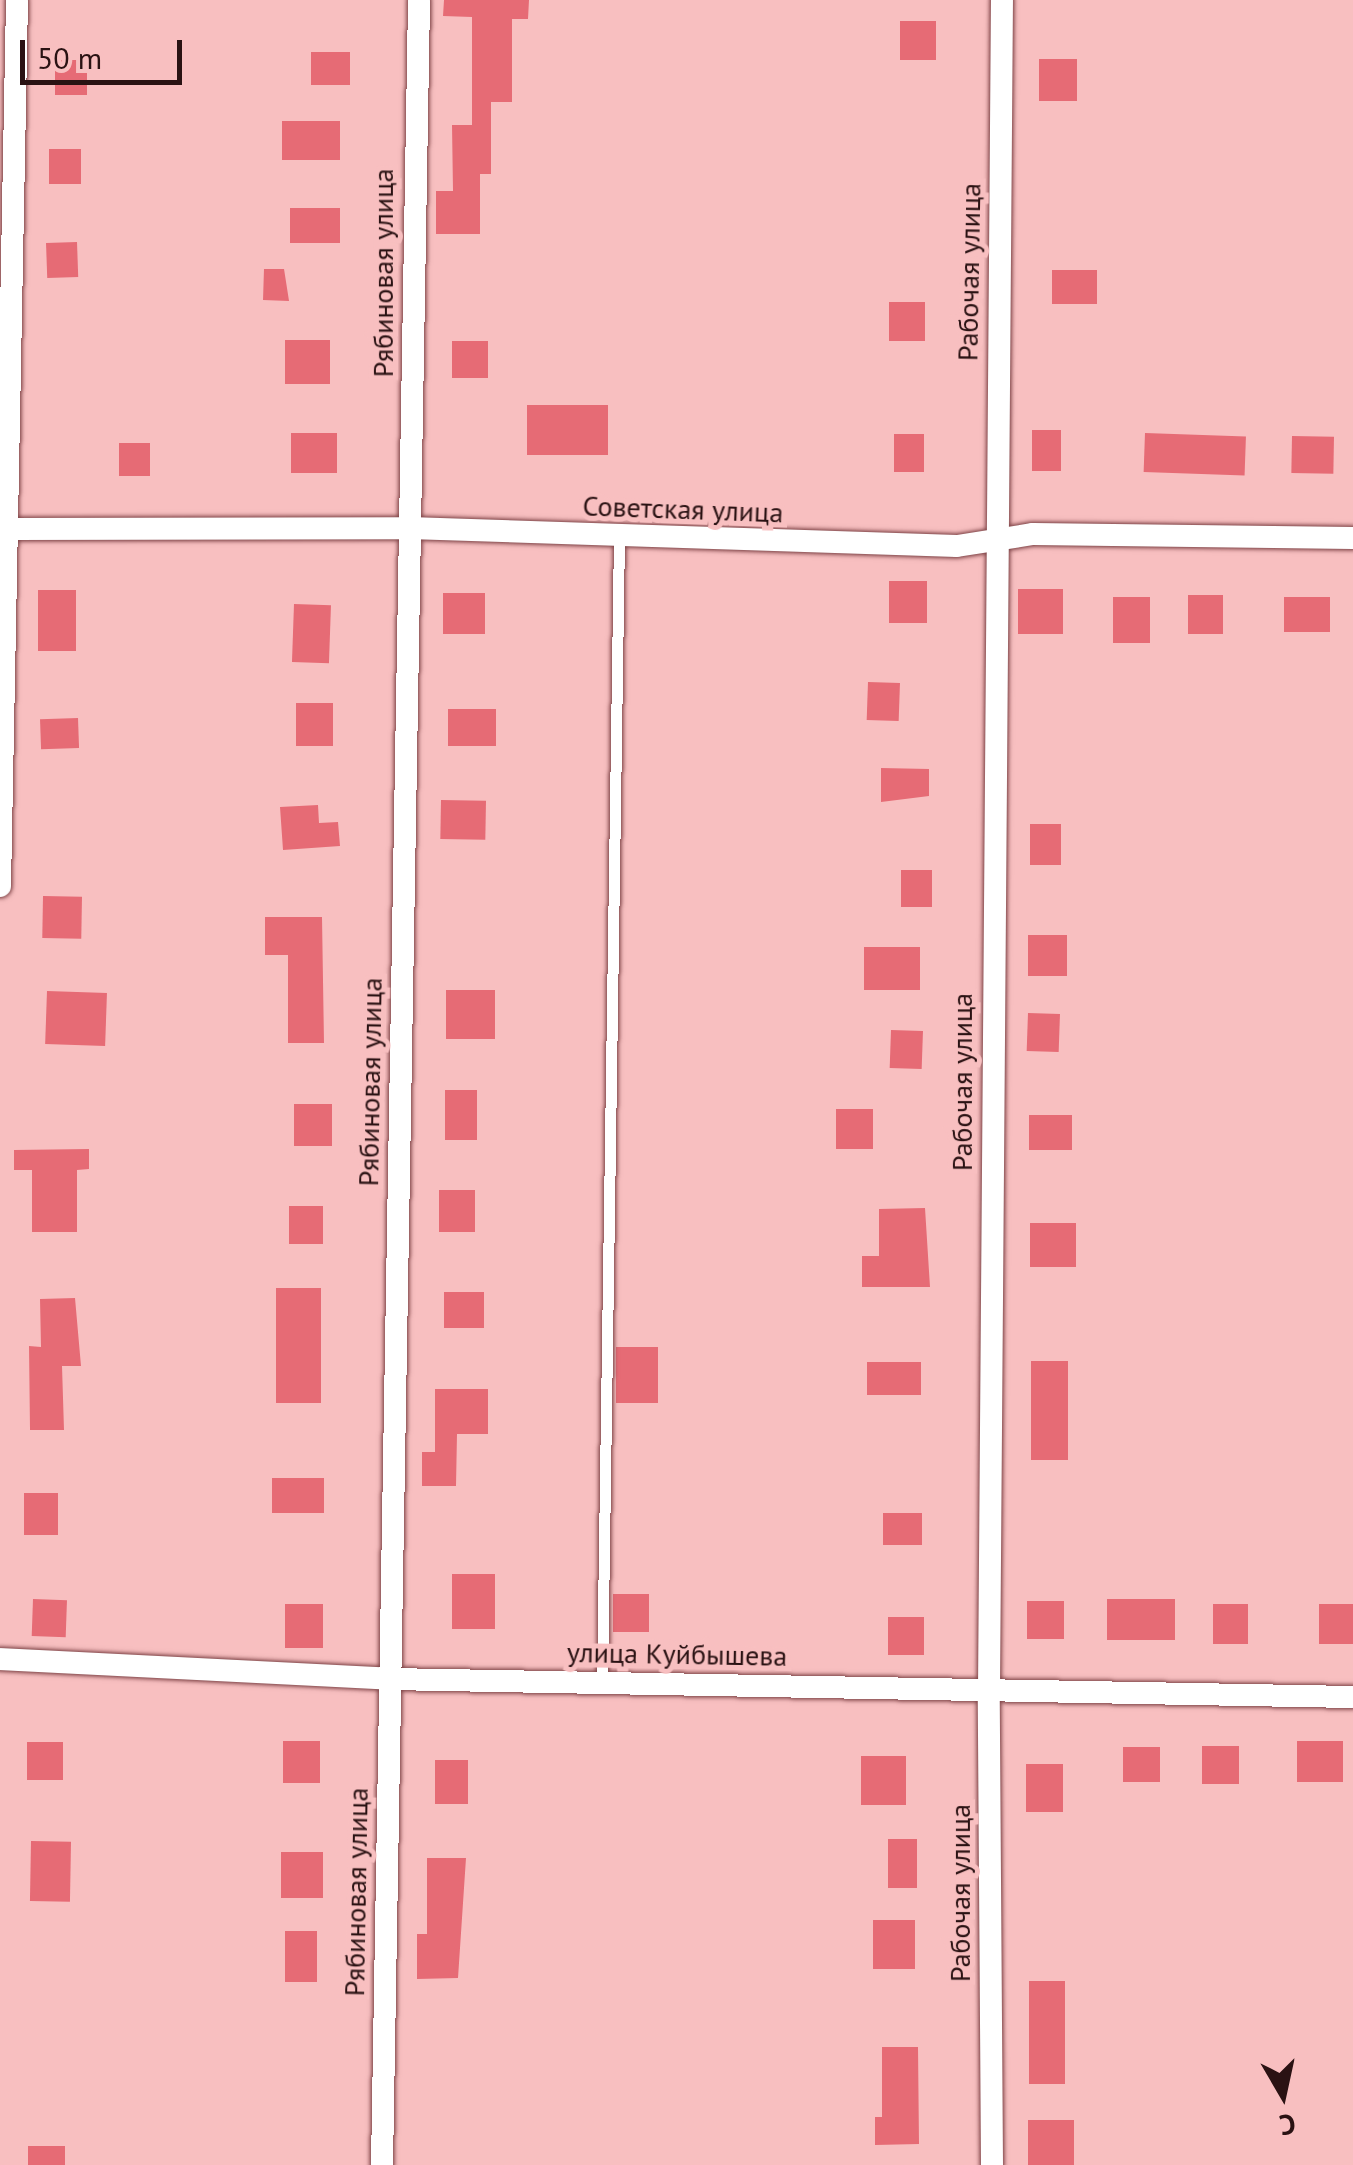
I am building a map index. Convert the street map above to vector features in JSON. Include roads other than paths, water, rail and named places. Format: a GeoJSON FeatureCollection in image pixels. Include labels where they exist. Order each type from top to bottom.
{"type":"FeatureCollection","features":[{"type":"Feature","properties":{"kind":"street"},"geometry":{"type":"LineString","coordinates":[[0,886],[18,0]]}},
{"type":"Feature","properties":{"kind":"street","name":"Рябиновая улица"},"geometry":{"type":"LineString","coordinates":[[382,2165],[419,0]]}},
{"type":"Feature","properties":{"kind":"street","name":"Рабочая улица"},"geometry":{"type":"LineString","coordinates":[[992,2165],[989,1689],[1002,0]]}},
{"type":"Feature","properties":{"kind":"street","name":"Советская улица"},"geometry":{"type":"LineString","coordinates":[[10,529],[409,528],[620,538],[957,546],[996,537],[1353,538]]}},
{"type":"Feature","properties":{"kind":"street","name":"улица Куйбышева"},"geometry":{"type":"LineString","coordinates":[[0,1659],[389,1679],[1353,1697]]}},
{"type":"Feature","properties":{"kind":"lane"},"geometry":{"type":"LineString","coordinates":[[602,1682],[620,538]]}}]}
